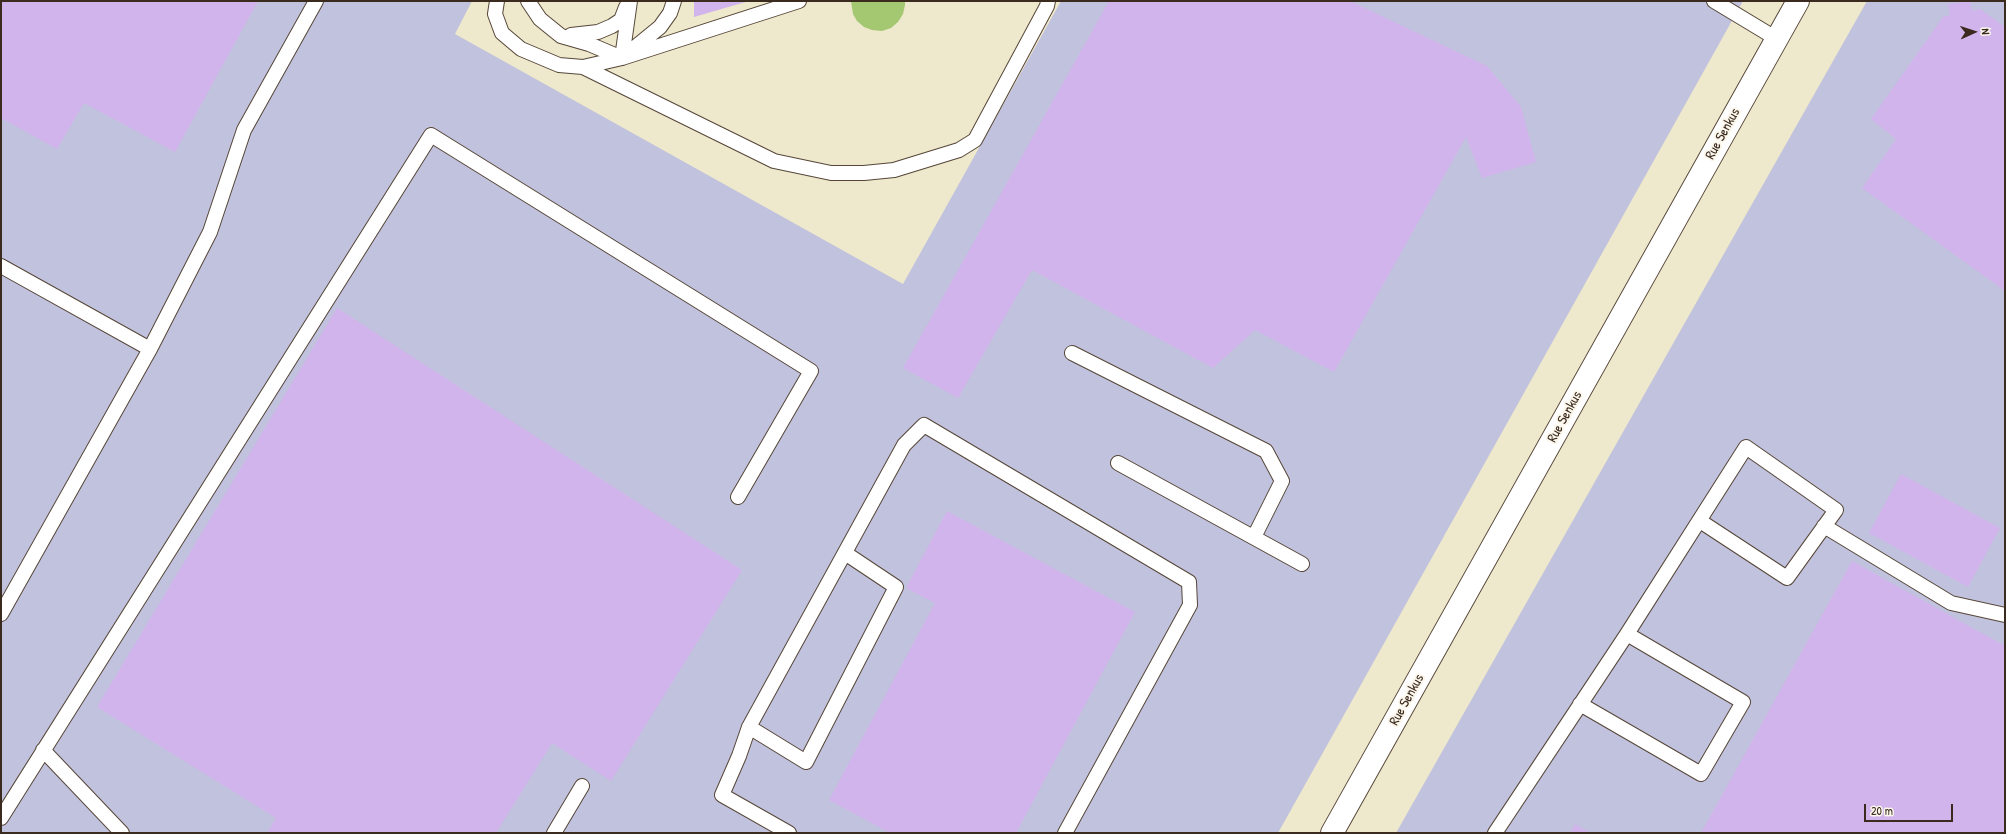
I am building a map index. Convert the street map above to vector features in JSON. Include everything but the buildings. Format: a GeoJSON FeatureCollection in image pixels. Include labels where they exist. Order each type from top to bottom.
{"type":"FeatureCollection","features":[{"type":"Feature","properties":{"kind":"street","name":"Rue Senkus"},"geometry":{"type":"LineString","coordinates":[[1332,833],[1798,1]]}},
{"type":"Feature","properties":{"kind":"lane"},"geometry":{"type":"LineString","coordinates":[[1,614],[150,349],[210,232],[244,130],[316,1]]}},
{"type":"Feature","properties":{"kind":"lane"},"geometry":{"type":"LineString","coordinates":[[496,1],[495,14],[502,33],[521,49],[559,65],[583,67],[622,58],[799,1]]}},
{"type":"Feature","properties":{"kind":"lane"},"geometry":{"type":"LineString","coordinates":[[528,1],[540,19],[561,36],[589,44],[622,58]]}},
{"type":"Feature","properties":{"kind":"lane"},"geometry":{"type":"LineString","coordinates":[[622,58],[629,1]]}},
{"type":"Feature","properties":{"kind":"lane"},"geometry":{"type":"LineString","coordinates":[[561,36],[598,32],[612,26],[621,20],[629,1]]}},
{"type":"Feature","properties":{"kind":"lane"},"geometry":{"type":"LineString","coordinates":[[622,58],[660,27],[670,13],[674,1]]}},
{"type":"Feature","properties":{"kind":"lane"},"geometry":{"type":"LineString","coordinates":[[583,67],[774,161],[831,173],[864,173],[894,170],[959,150],[975,140],[1047,6],[1048,1]]}},
{"type":"Feature","properties":{"kind":"lane"},"geometry":{"type":"LineString","coordinates":[[1714,1],[1777,39]]}},
{"type":"Feature","properties":{"kind":"lane"},"geometry":{"type":"LineString","coordinates":[[1,818],[431,135],[811,371],[738,497]]}},
{"type":"Feature","properties":{"kind":"lane"},"geometry":{"type":"LineString","coordinates":[[1,266],[150,349]]}},
{"type":"Feature","properties":{"kind":"lane"},"geometry":{"type":"LineString","coordinates":[[1072,353],[1266,452],[1282,480],[1254,536]]}},
{"type":"Feature","properties":{"kind":"lane"},"geometry":{"type":"LineString","coordinates":[[789,833],[722,795],[739,756],[749,727],[904,445],[924,425],[1189,582],[1190,605],[1066,833]]}},
{"type":"Feature","properties":{"kind":"lane"},"geometry":{"type":"LineString","coordinates":[[1495,833],[1627,634],[1746,447],[1836,510],[1787,578],[1700,521]]}},
{"type":"Feature","properties":{"kind":"lane"},"geometry":{"type":"LineString","coordinates":[[1118,463],[1254,536],[1302,564]]}},
{"type":"Feature","properties":{"kind":"lane"},"geometry":{"type":"LineString","coordinates":[[1824,526],[1951,603],[2005,615]]}},
{"type":"Feature","properties":{"kind":"lane"},"geometry":{"type":"LineString","coordinates":[[749,727],[806,762],[896,587],[845,553]]}},
{"type":"Feature","properties":{"kind":"lane"},"geometry":{"type":"LineString","coordinates":[[1580,704],[1701,774],[1743,702],[1627,634]]}},
{"type":"Feature","properties":{"kind":"lane"},"geometry":{"type":"LineString","coordinates":[[43,750],[122,833]]}},
{"type":"Feature","properties":{"kind":"lane"},"geometry":{"type":"LineString","coordinates":[[554,833],[582,786]]}},
{"type":"Feature","properties":{"kind":"shaded area"},"geometry":{"type":"Polygon","coordinates":[[[1,1],[472,1],[455,34],[903,284],[1061,1],[1743,1],[1278,833],[1,833],[1,1]]]}},
{"type":"Feature","properties":{"kind":"shaded area"},"geometry":{"type":"Polygon","coordinates":[[[1867,1],[2005,1],[2005,833],[1396,833],[1867,1]]]}},
{"type":"Feature","properties":{"kind":"green space"},"geometry":{"type":"Polygon","coordinates":[[[851,1],[905,1],[905,5],[903,14],[898,22],[891,28],[882,31],[864,27],[857,21],[853,14],[851,1]]]}}]}
